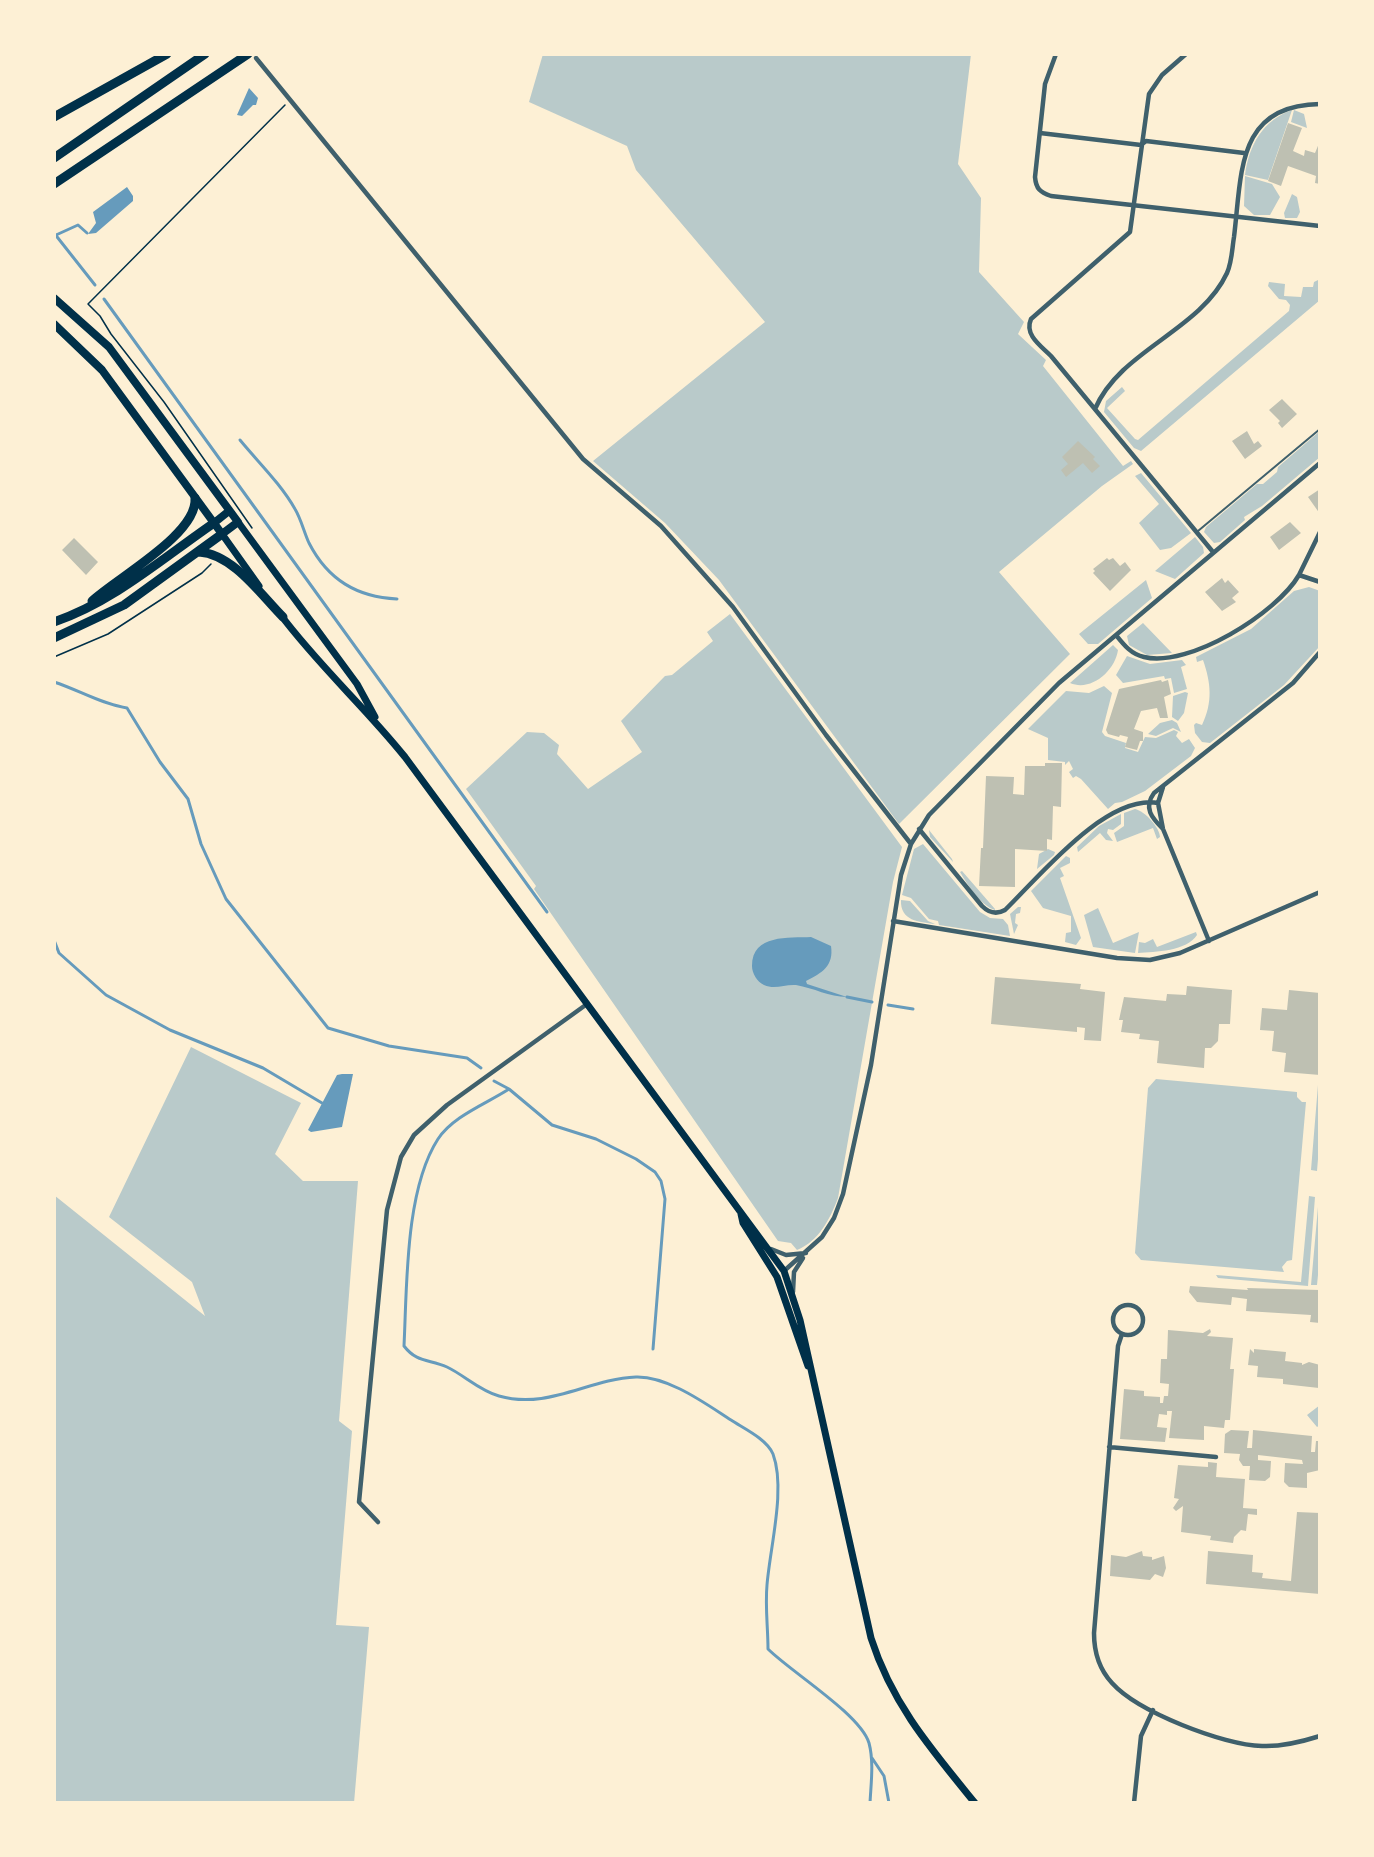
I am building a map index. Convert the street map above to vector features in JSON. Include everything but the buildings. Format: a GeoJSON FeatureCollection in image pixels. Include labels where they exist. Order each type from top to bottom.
{"type":"FeatureCollection","features":[{"type":"Feature","properties":{"kind":"highway"},"geometry":{"type":"LineString","coordinates":[[54,117],[166,54]]}},
{"type":"Feature","properties":{"kind":"highway"},"geometry":{"type":"LineString","coordinates":[[54,158],[205,54]]}},
{"type":"Feature","properties":{"kind":"highway"},"geometry":{"type":"LineString","coordinates":[[54,184],[252,56]]}},
{"type":"Feature","properties":{"kind":"highway"},"geometry":{"type":"LineString","coordinates":[[79,613],[108,586],[174,539],[193,513],[195,498]]}},
{"type":"Feature","properties":{"kind":"highway"},"geometry":{"type":"LineString","coordinates":[[54,622],[79,613],[118,590],[214,523]]}},
{"type":"Feature","properties":{"kind":"highway"},"geometry":{"type":"LineString","coordinates":[[54,638],[124,605],[222,534]]}},
{"type":"Feature","properties":{"kind":"highway"},"geometry":{"type":"LineString","coordinates":[[199,552],[216,556],[239,573],[283,617]]}},
{"type":"Feature","properties":{"kind":"main road"},"geometry":{"type":"LineString","coordinates":[[54,298],[109,347],[357,684],[379,724]]}},
{"type":"Feature","properties":{"kind":"main road"},"geometry":{"type":"LineString","coordinates":[[54,324],[102,370],[283,617],[342,689],[379,724],[452,818],[741,1214],[749,1220],[771,1249],[793,1292],[809,1357],[808,1367]]}},
{"type":"Feature","properties":{"kind":"main road"},"geometry":{"type":"LineString","coordinates":[[214,523],[230,511]]}},
{"type":"Feature","properties":{"kind":"main road"},"geometry":{"type":"LineString","coordinates":[[222,534],[238,522]]}},
{"type":"Feature","properties":{"kind":"main road"},"geometry":{"type":"LineString","coordinates":[[741,1214],[743,1223],[777,1277],[808,1367],[871,1638],[881,1670],[896,1699],[975,1803]]}},
{"type":"Feature","properties":{"kind":"street"},"geometry":{"type":"LineString","coordinates":[[1056,54],[1045,84],[1036,186],[1041,193],[1051,196],[1320,226]]}},
{"type":"Feature","properties":{"kind":"street"},"geometry":{"type":"LineString","coordinates":[[1186,54],[1162,75],[1149,94],[1132,226],[1126,236],[1031,319],[1029,325],[1031,336],[1051,356],[1214,552]]}},
{"type":"Feature","properties":{"kind":"street"},"geometry":{"type":"LineString","coordinates":[[252,56],[583,459],[677,542],[733,608],[826,735],[911,844]]}},
{"type":"Feature","properties":{"kind":"street"},"geometry":{"type":"LineString","coordinates":[[1095,409],[1104,390],[1116,378],[1219,288],[1231,259],[1244,153],[1258,128],[1279,110],[1297,105],[1320,104]]}},
{"type":"Feature","properties":{"kind":"street"},"geometry":{"type":"LineString","coordinates":[[1040,133],[1141,145],[1146,141],[1244,153]]}},
{"type":"Feature","properties":{"kind":"street"},"geometry":{"type":"LineString","coordinates":[[777,1277],[822,1237],[834,1218],[843,1194],[871,1065],[901,875],[911,844],[919,829],[938,805],[1059,683],[1320,464]]}},
{"type":"Feature","properties":{"kind":"street"},"geometry":{"type":"LineString","coordinates":[[1116,635],[1130,651],[1146,658],[1188,652],[1241,631],[1282,595],[1299,575],[1320,532]]}},
{"type":"Feature","properties":{"kind":"street"},"geometry":{"type":"LineString","coordinates":[[1299,575],[1320,582]]}},
{"type":"Feature","properties":{"kind":"street"},"geometry":{"type":"LineString","coordinates":[[1163,829],[1150,813],[1149,801],[1165,784],[1293,683],[1320,652]]}},
{"type":"Feature","properties":{"kind":"street"},"geometry":{"type":"LineString","coordinates":[[1165,784],[1158,803],[1163,829],[1209,941]]}},
{"type":"Feature","properties":{"kind":"street"},"geometry":{"type":"LineString","coordinates":[[919,829],[982,906],[989,912],[998,913],[1005,910],[1098,820],[1137,802],[1158,803]]}},
{"type":"Feature","properties":{"kind":"street"},"geometry":{"type":"LineString","coordinates":[[893,921],[1129,960],[1169,957],[1320,892]]}},
{"type":"Feature","properties":{"kind":"street"},"geometry":{"type":"LineString","coordinates":[[378,1522],[359,1502],[387,1210],[401,1157],[414,1135],[447,1105],[587,1004]]}},
{"type":"Feature","properties":{"kind":"street"},"geometry":{"type":"LineString","coordinates":[[771,1249],[786,1255],[806,1253]]}},
{"type":"Feature","properties":{"kind":"street"},"geometry":{"type":"LineString","coordinates":[[793,1292],[794,1272],[806,1253]]}},
{"type":"Feature","properties":{"kind":"street"},"geometry":{"type":"LineString","coordinates":[[1123,1306],[1133,1306],[1141,1314],[1142,1324],[1133,1334],[1122,1334],[1114,1325],[1114,1313],[1123,1306]]}},
{"type":"Feature","properties":{"kind":"street"},"geometry":{"type":"LineString","coordinates":[[1122,1334],[1118,1346],[1094,1633],[1095,1649],[1102,1670],[1114,1686],[1153,1710],[1201,1733],[1251,1745],[1296,1743],[1320,1736]]}},
{"type":"Feature","properties":{"kind":"street"},"geometry":{"type":"LineString","coordinates":[[1110,1447],[1216,1457]]}},
{"type":"Feature","properties":{"kind":"street"},"geometry":{"type":"LineString","coordinates":[[1134,1803],[1142,1736],[1153,1710]]}},
{"type":"Feature","properties":{"kind":"lane"},"geometry":{"type":"LineString","coordinates":[[1197,532],[1320,429]]}},
{"type":"Feature","properties":{"kind":"path"},"geometry":{"type":"LineString","coordinates":[[246,532],[253,526],[145,376],[88,304],[290,100]]}},
{"type":"Feature","properties":{"kind":"path"},"geometry":{"type":"LineString","coordinates":[[54,657],[108,634],[207,570],[216,556]]}},
{"type":"Feature","properties":{"kind":"shaded area"},"geometry":{"type":"Polygon","coordinates":[[[543,54],[971,54],[958,164],[981,198],[979,272],[1024,322],[1018,334],[1046,360],[1043,366],[1123,466],[1131,461],[1133,464],[1102,486],[999,572],[1070,654],[899,824],[719,580],[665,523],[593,461],[765,322],[636,170],[627,146],[529,102],[543,54]]]}},
{"type":"Feature","properties":{"kind":"shaded area"},"geometry":{"type":"Polygon","coordinates":[[[1292,110],[1268,180],[1245,175],[1250,154],[1259,135],[1273,120],[1292,110]]]}},
{"type":"Feature","properties":{"kind":"shaded area"},"geometry":{"type":"Polygon","coordinates":[[[1294,110],[1304,114],[1307,128],[1291,122],[1294,110]]]}},
{"type":"Feature","properties":{"kind":"shaded area"},"geometry":{"type":"Polygon","coordinates":[[[1245,176],[1272,184],[1280,197],[1270,215],[1254,215],[1244,206],[1245,176]]]}},
{"type":"Feature","properties":{"kind":"shaded area"},"geometry":{"type":"Polygon","coordinates":[[[1292,194],[1297,197],[1300,212],[1297,218],[1285,218],[1284,213],[1292,194]]]}},
{"type":"Feature","properties":{"kind":"shaded area"},"geometry":{"type":"Polygon","coordinates":[[[1320,279],[1320,300],[1141,451],[1134,448],[1104,412],[1106,401],[1122,387],[1125,391],[1107,408],[1138,440],[1289,311],[1290,305],[1286,300],[1279,299],[1268,286],[1269,282],[1285,284],[1284,296],[1301,297],[1303,287],[1313,287],[1314,282],[1320,279]]]}},
{"type":"Feature","properties":{"kind":"shaded area"},"geometry":{"type":"Polygon","coordinates":[[[1320,431],[1320,457],[1262,506],[1244,517],[1245,520],[1220,542],[1214,543],[1204,532],[1206,527],[1257,484],[1263,484],[1277,472],[1278,467],[1320,431]]]}},
{"type":"Feature","properties":{"kind":"shaded area"},"geometry":{"type":"Polygon","coordinates":[[[1141,473],[1191,533],[1171,548],[1160,550],[1139,523],[1159,504],[1135,476],[1141,473]]]}},
{"type":"Feature","properties":{"kind":"shaded area"},"geometry":{"type":"Polygon","coordinates":[[[1195,537],[1203,547],[1204,553],[1175,579],[1155,571],[1195,537]]]}},
{"type":"Feature","properties":{"kind":"shaded area"},"geometry":{"type":"Polygon","coordinates":[[[1146,580],[1152,598],[1098,644],[1088,644],[1079,634],[1146,580]]]}},
{"type":"Feature","properties":{"kind":"shaded area"},"geometry":{"type":"Polygon","coordinates":[[[1309,587],[1320,591],[1320,646],[1284,685],[1210,743],[1202,742],[1195,733],[1194,725],[1196,723],[1202,725],[1206,717],[1209,685],[1203,660],[1197,662],[1196,657],[1251,629],[1294,591],[1309,587]]]}},
{"type":"Feature","properties":{"kind":"shaded area"},"geometry":{"type":"Polygon","coordinates":[[[730,614],[902,847],[893,882],[838,1198],[818,1235],[797,1250],[791,1243],[778,1241],[534,889],[536,886],[466,789],[527,732],[544,733],[559,745],[557,754],[588,789],[642,752],[621,721],[665,676],[672,675],[713,641],[707,632],[730,614]]]}},
{"type":"Feature","properties":{"kind":"shaded area"},"geometry":{"type":"Polygon","coordinates":[[[1143,623],[1172,653],[1147,655],[1129,645],[1127,636],[1143,623]]]}},
{"type":"Feature","properties":{"kind":"shaded area"},"geometry":{"type":"Polygon","coordinates":[[[1113,645],[1118,650],[1116,658],[1101,678],[1086,685],[1070,683],[1113,645]]]}},
{"type":"Feature","properties":{"kind":"shaded area"},"geometry":{"type":"Polygon","coordinates":[[[1127,656],[1150,664],[1182,660],[1186,665],[1181,667],[1187,689],[1174,693],[1171,678],[1165,679],[1164,676],[1123,683],[1116,675],[1127,656]]]}},
{"type":"Feature","properties":{"kind":"shaded area"},"geometry":{"type":"Polygon","coordinates":[[[1104,686],[1112,693],[1102,732],[1105,736],[1126,743],[1125,748],[1138,752],[1145,737],[1156,738],[1174,730],[1178,732],[1176,736],[1182,743],[1189,739],[1195,748],[1191,756],[1145,791],[1115,803],[1108,809],[1081,779],[1076,776],[1073,778],[1069,772],[1073,769],[1069,761],[1065,765],[1065,762],[1048,760],[1048,738],[1028,729],[1066,691],[1089,693],[1104,686]]]}},
{"type":"Feature","properties":{"kind":"shaded area"},"geometry":{"type":"Polygon","coordinates":[[[1188,693],[1184,713],[1178,721],[1172,717],[1173,696],[1188,693]]]}},
{"type":"Feature","properties":{"kind":"shaded area"},"geometry":{"type":"Polygon","coordinates":[[[1172,720],[1177,723],[1181,732],[1173,728],[1156,736],[1148,734],[1160,723],[1172,720]]]}},
{"type":"Feature","properties":{"kind":"shaded area"},"geometry":{"type":"Polygon","coordinates":[[[1135,809],[1151,820],[1158,829],[1160,837],[1157,839],[1153,828],[1117,842],[1114,833],[1124,826],[1124,813],[1135,809]]]}},
{"type":"Feature","properties":{"kind":"shaded area"},"geometry":{"type":"Polygon","coordinates":[[[1121,814],[1121,824],[1113,830],[1108,829],[1107,833],[1113,841],[1106,840],[1100,833],[1078,852],[1077,847],[1099,826],[1121,814]]]}},
{"type":"Feature","properties":{"kind":"shaded area"},"geometry":{"type":"Polygon","coordinates":[[[929,830],[952,859],[953,862],[930,837],[929,830]]]}},
{"type":"Feature","properties":{"kind":"shaded area"},"geometry":{"type":"Polygon","coordinates":[[[923,844],[980,912],[990,918],[1003,919],[1008,925],[1010,936],[939,925],[938,921],[929,919],[911,898],[902,895],[914,849],[923,844]]]}},
{"type":"Feature","properties":{"kind":"shaded area"},"geometry":{"type":"Polygon","coordinates":[[[1048,849],[1055,852],[1054,855],[1037,869],[1039,854],[1048,849]]]}},
{"type":"Feature","properties":{"kind":"shaded area"},"geometry":{"type":"Polygon","coordinates":[[[1066,856],[1070,858],[1070,863],[1060,868],[1064,876],[1060,878],[1081,938],[1076,945],[1065,942],[1066,933],[1071,932],[1071,916],[1043,908],[1031,891],[1066,856]]]}},
{"type":"Feature","properties":{"kind":"shaded area"},"geometry":{"type":"Polygon","coordinates":[[[962,871],[995,910],[975,894],[960,872],[962,871]]]}},
{"type":"Feature","properties":{"kind":"shaded area"},"geometry":{"type":"Polygon","coordinates":[[[901,900],[910,901],[928,921],[935,924],[917,921],[907,916],[901,900]]]}},
{"type":"Feature","properties":{"kind":"shaded area"},"geometry":{"type":"Polygon","coordinates":[[[1021,907],[1020,913],[1016,914],[1015,923],[1018,925],[1014,934],[1010,914],[1021,907]]]}},
{"type":"Feature","properties":{"kind":"shaded area"},"geometry":{"type":"Polygon","coordinates":[[[1098,908],[1113,943],[1139,932],[1135,953],[1093,947],[1084,915],[1098,908]]]}},
{"type":"Feature","properties":{"kind":"shaded area"},"geometry":{"type":"Polygon","coordinates":[[[1196,932],[1197,935],[1192,940],[1178,947],[1138,953],[1139,942],[1145,943],[1153,939],[1157,947],[1196,932]]]}},
{"type":"Feature","properties":{"kind":"shaded area"},"geometry":{"type":"Polygon","coordinates":[[[191,1047],[301,1103],[275,1154],[303,1181],[358,1181],[339,1421],[352,1431],[336,1625],[369,1627],[354,1803],[54,1803],[54,1195],[205,1316],[192,1282],[109,1217],[191,1047]]]}},
{"type":"Feature","properties":{"kind":"shaded area"},"geometry":{"type":"Polygon","coordinates":[[[1156,1079],[1297,1092],[1297,1097],[1302,1102],[1306,1102],[1292,1260],[1287,1261],[1282,1267],[1284,1272],[1141,1260],[1135,1253],[1148,1088],[1156,1079]]]}},
{"type":"Feature","properties":{"kind":"shaded area"},"geometry":{"type":"Polygon","coordinates":[[[1318,1085],[1320,1135],[1317,1171],[1311,1170],[1318,1085]]]}},
{"type":"Feature","properties":{"kind":"shaded area"},"geometry":{"type":"Polygon","coordinates":[[[1309,1196],[1315,1197],[1308,1286],[1218,1278],[1216,1275],[1301,1282],[1309,1196]]]}},
{"type":"Feature","properties":{"kind":"shaded area"},"geometry":{"type":"Polygon","coordinates":[[[1318,1207],[1320,1255],[1317,1285],[1311,1285],[1318,1207]]]}},
{"type":"Feature","properties":{"kind":"shaded area"},"geometry":{"type":"Polygon","coordinates":[[[1320,1405],[1320,1425],[1317,1427],[1307,1415],[1320,1405]]]}},
{"type":"Feature","properties":{"kind":"water"},"geometry":{"type":"Polygon","coordinates":[[[249,88],[258,98],[256,105],[253,105],[242,116],[237,115],[249,88]]]}},
{"type":"Feature","properties":{"kind":"water"},"geometry":{"type":"Polygon","coordinates":[[[127,187],[133,196],[133,201],[96,233],[88,234],[96,223],[93,212],[127,187]]]}},
{"type":"Feature","properties":{"kind":"water"},"geometry":{"type":"Polygon","coordinates":[[[811,937],[831,946],[831,959],[826,968],[806,981],[807,984],[847,997],[834,996],[796,985],[768,986],[761,984],[755,977],[752,966],[754,956],[758,948],[765,943],[783,938],[811,937]]]}},
{"type":"Feature","properties":{"kind":"water"},"geometry":{"type":"Polygon","coordinates":[[[353,1074],[342,1127],[311,1132],[308,1130],[337,1075],[353,1074]]]}},
{"type":"Feature","properties":{"kind":"waterway"},"geometry":{"type":"LineString","coordinates":[[56,235],[78,225],[87,233]]}},
{"type":"Feature","properties":{"kind":"waterway"},"geometry":{"type":"LineString","coordinates":[[54,233],[95,285]]}},
{"type":"Feature","properties":{"kind":"waterway"},"geometry":{"type":"LineString","coordinates":[[104,299],[547,912]]}},
{"type":"Feature","properties":{"kind":"waterway"},"geometry":{"type":"LineString","coordinates":[[240,440],[289,500],[299,517],[309,543],[325,567],[345,584],[357,590],[369,595],[397,599]]}},
{"type":"Feature","properties":{"kind":"waterway"},"geometry":{"type":"LineString","coordinates":[[54,682],[127,708],[160,762],[188,799],[201,844],[226,899],[328,1028],[389,1046],[467,1058],[481,1068]]}},
{"type":"Feature","properties":{"kind":"waterway"},"geometry":{"type":"LineString","coordinates":[[54,940],[59,953],[106,995],[170,1030],[263,1068],[322,1103]]}},
{"type":"Feature","properties":{"kind":"waterway"},"geometry":{"type":"LineString","coordinates":[[847,997],[872,1002]]}},
{"type":"Feature","properties":{"kind":"waterway"},"geometry":{"type":"LineString","coordinates":[[888,1005],[913,1009]]}},
{"type":"Feature","properties":{"kind":"waterway"},"geometry":{"type":"LineString","coordinates":[[494,1081],[509,1089]]}},
{"type":"Feature","properties":{"kind":"waterway"},"geometry":{"type":"LineString","coordinates":[[653,1349],[665,1199],[661,1181],[655,1172],[636,1159],[596,1139],[552,1125],[509,1089],[470,1111],[444,1131],[427,1160],[419,1184],[407,1268],[404,1346],[414,1355],[441,1364],[485,1390],[499,1396],[517,1399],[551,1397],[618,1379],[636,1377],[661,1381],[698,1399],[766,1443],[773,1454],[778,1484],[778,1501],[766,1593],[768,1649],[853,1719],[863,1732],[869,1743],[871,1758],[870,1803]]}},
{"type":"Feature","properties":{"kind":"waterway"},"geometry":{"type":"LineString","coordinates":[[872,1758],[884,1776],[889,1803]]}}]}
